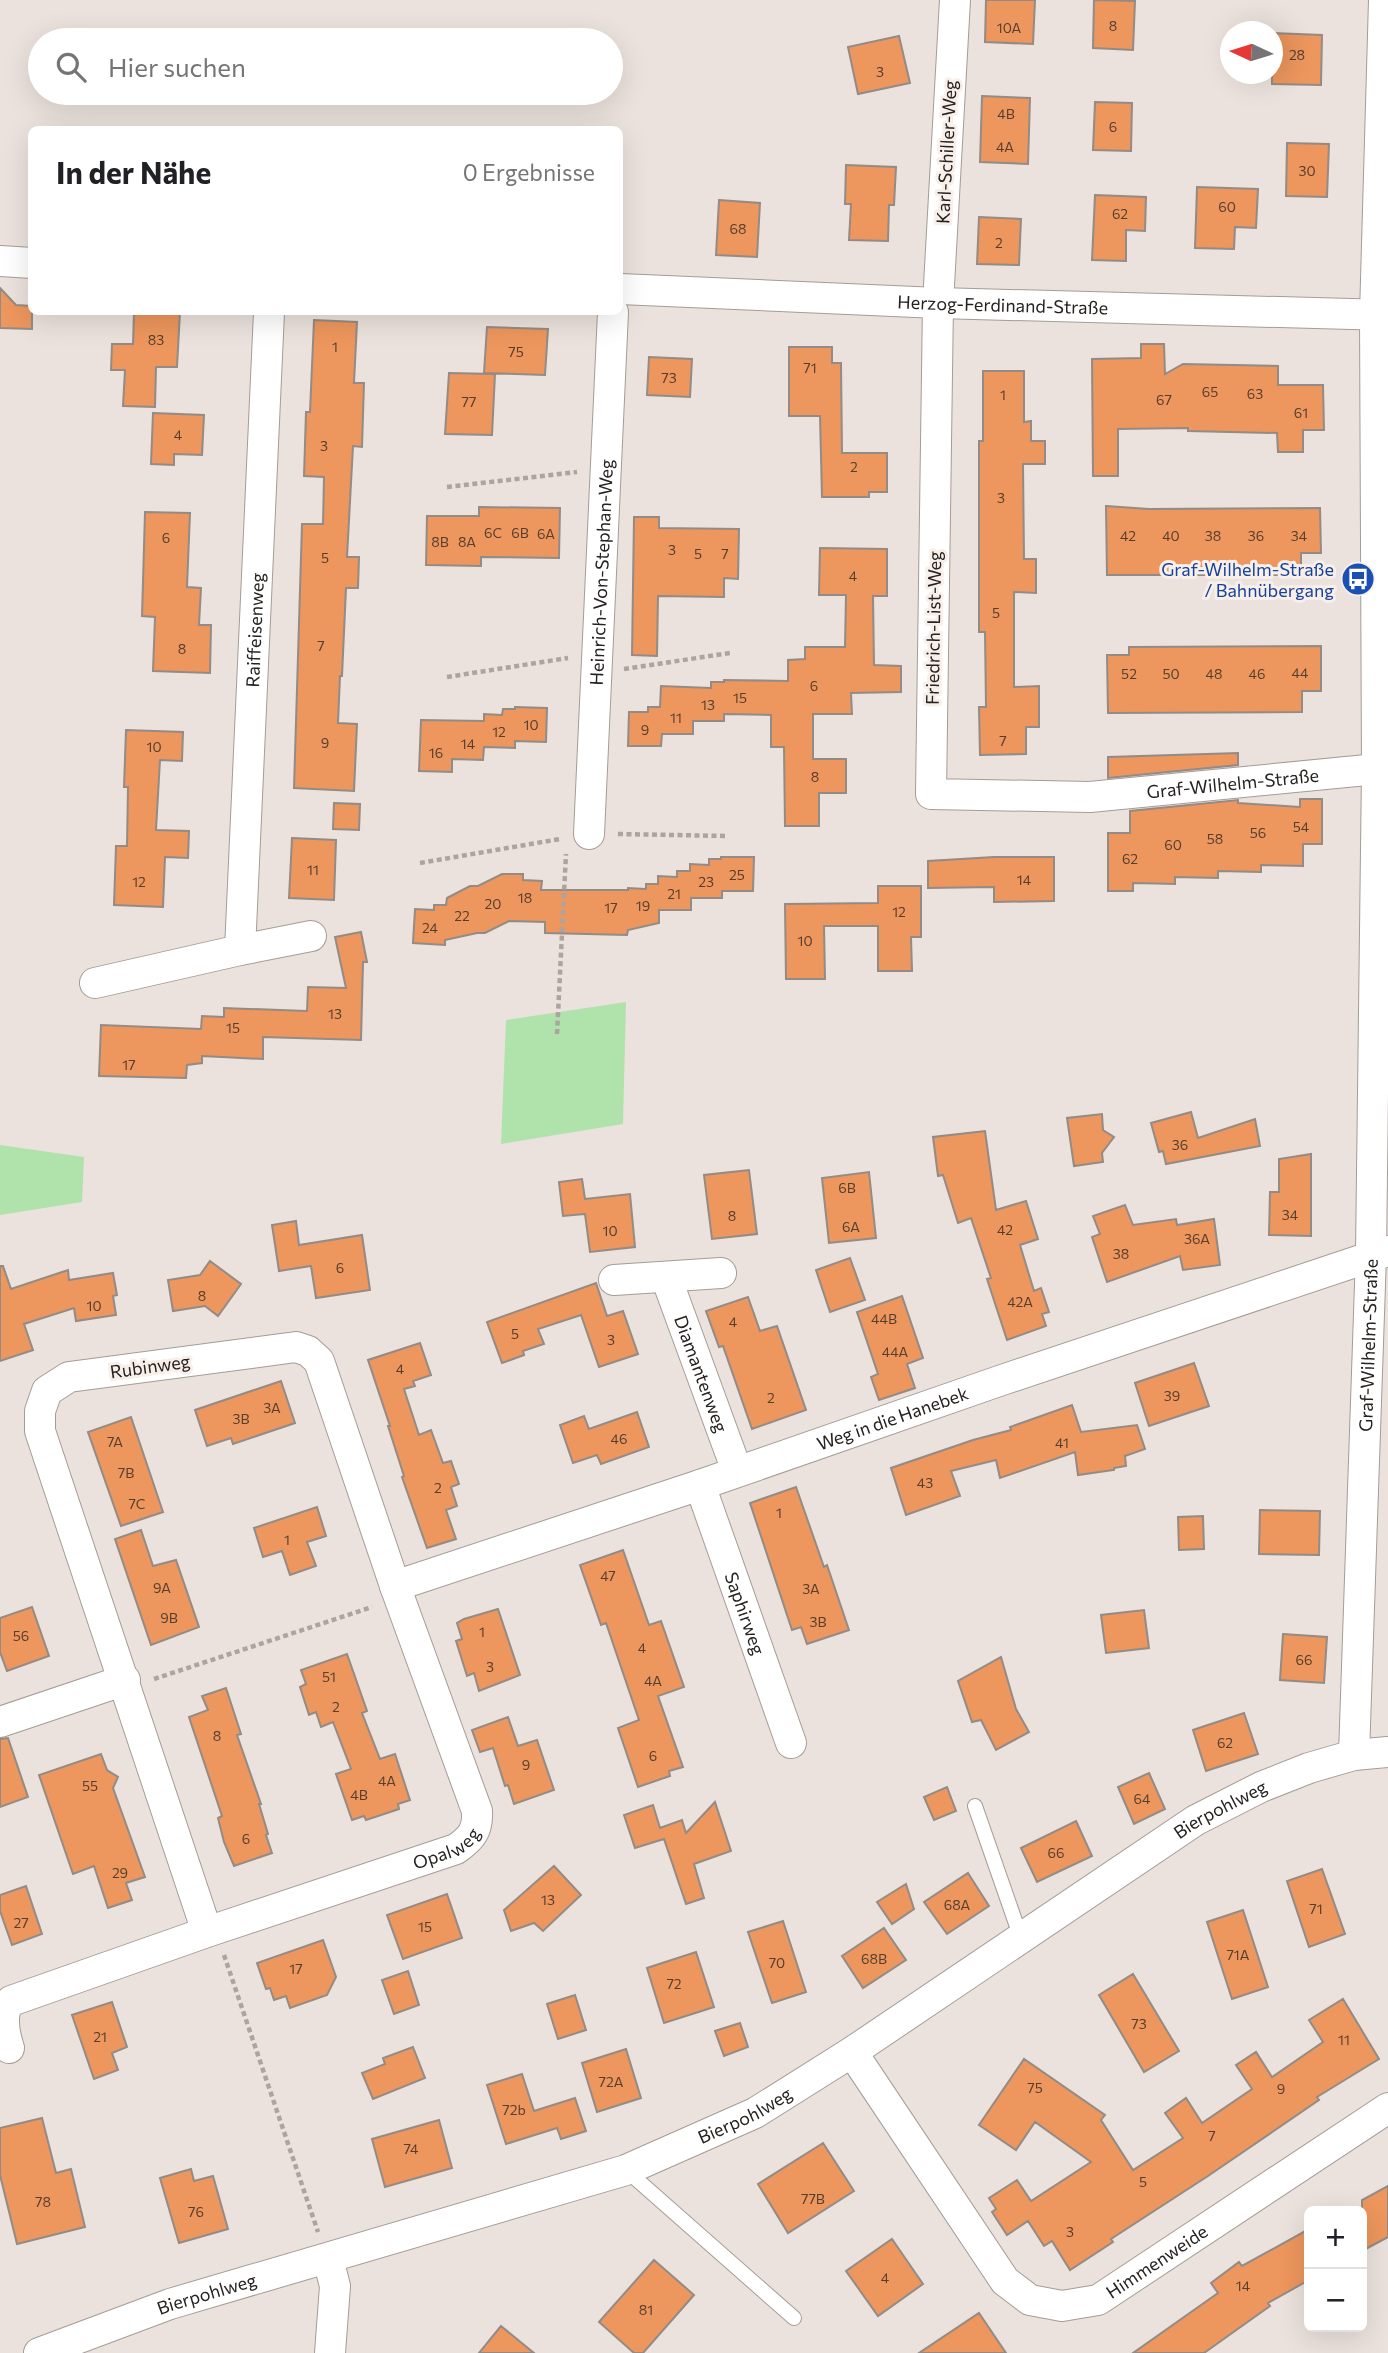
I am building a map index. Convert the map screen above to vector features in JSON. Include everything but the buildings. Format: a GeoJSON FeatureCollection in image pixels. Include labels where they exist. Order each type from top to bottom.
{"type":"FeatureCollection","features":[{"type":"Feature","properties":{"kind":"street","name":"Karl-Schiller-Weg"},"geometry":{"type":"LineString","coordinates":[[938,303],[955,0]]}},
{"type":"Feature","properties":{"kind":"street","name":"Graf-Wilhelm-Straße"},"geometry":{"type":"LineString","coordinates":[[1353,1755],[1380,1253],[1377,769],[1382,673],[1384,0]]}},
{"type":"Feature","properties":{"kind":"street"},"geometry":{"type":"LineString","coordinates":[[0,261],[28,263]]}},
{"type":"Feature","properties":{"kind":"street","name":"Herzog-Ferdinand-Straße"},"geometry":{"type":"LineString","coordinates":[[623,289],[938,303],[1381,315]]}},
{"type":"Feature","properties":{"kind":"street","name":"Friedrich-List-Weg"},"geometry":{"type":"LineString","coordinates":[[938,303],[931,794],[1090,797]]}},
{"type":"Feature","properties":{"kind":"street","name":"Raiffeisenweg"},"geometry":{"type":"LineString","coordinates":[[240,950],[269,315]]}},
{"type":"Feature","properties":{"kind":"street","name":"Heinrich-Von-Stephan-Weg"},"geometry":{"type":"LineString","coordinates":[[578,842],[596,664],[613,315]]}},
{"type":"Feature","properties":{"kind":"street","name":"Graf-Wilhelm-Straße"},"geometry":{"type":"LineString","coordinates":[[1090,797],[1377,769]]}},
{"type":"Feature","properties":{"kind":"street"},"geometry":{"type":"LineString","coordinates":[[95,983],[311,936]]}},
{"type":"Feature","properties":{"kind":"street","name":"Weg in die Hanebek"},"geometry":{"type":"LineString","coordinates":[[395,1586],[1380,1253]]}},
{"type":"Feature","properties":{"kind":"street"},"geometry":{"type":"LineString","coordinates":[[614,1280],[721,1273]]}},
{"type":"Feature","properties":{"kind":"street","name":"Diamantenweg"},"geometry":{"type":"LineString","coordinates":[[666,1277],[737,1471]]}},
{"type":"Feature","properties":{"kind":"street","name":"Rubinweg"},"geometry":{"type":"LineString","coordinates":[[125,1680],[40,1431],[40,1411],[47,1391],[69,1377],[279,1348],[296,1347],[308,1351],[320,1361],[395,1586]]}},
{"type":"Feature","properties":{"kind":"street","name":"Saphirweg"},"geometry":{"type":"LineString","coordinates":[[700,1485],[791,1743]]}},
{"type":"Feature","properties":{"kind":"street","name":"Opalweg"},"geometry":{"type":"LineString","coordinates":[[9,2048],[1,2013],[5,2004],[11,2001],[456,1849],[470,1840],[478,1827],[477,1811],[395,1586]]}},
{"type":"Feature","properties":{"kind":"street"},"geometry":{"type":"LineString","coordinates":[[0,1722],[125,1680],[207,1932]]}},
{"type":"Feature","properties":{"kind":"street","name":"Bierpohlweg"},"geometry":{"type":"LineString","coordinates":[[39,2353],[170,2304],[626,2169],[755,2113],[852,2052],[1196,1820],[1297,1773],[1353,1755],[1388,1752]]}},
{"type":"Feature","properties":{"kind":"street","name":"Himmenweide"},"geometry":{"type":"LineString","coordinates":[[852,2052],[1005,2281],[1030,2300],[1062,2306],[1098,2301],[1388,2108]]}},
{"type":"Feature","properties":{"kind":"street"},"geometry":{"type":"LineString","coordinates":[[328,2259],[335,2286],[330,2353]]}},
{"type":"Feature","properties":{"kind":"lane"},"geometry":{"type":"LineString","coordinates":[[975,1806],[1021,1938]]}},
{"type":"Feature","properties":{"kind":"lane"},"geometry":{"type":"LineString","coordinates":[[626,2169],[794,2318]]}},
{"type":"Feature","properties":{"kind":"path"},"geometry":{"type":"LineString","coordinates":[[447,487],[606,469]]}},
{"type":"Feature","properties":{"kind":"path"},"geometry":{"type":"LineString","coordinates":[[447,677],[730,653]]}},
{"type":"Feature","properties":{"kind":"path"},"geometry":{"type":"LineString","coordinates":[[557,1034],[578,842]]}},
{"type":"Feature","properties":{"kind":"path"},"geometry":{"type":"LineString","coordinates":[[125,1680],[147,1681],[376,1606],[395,1586]]}},
{"type":"Feature","properties":{"kind":"path"},"geometry":{"type":"LineString","coordinates":[[207,1932],[224,1956],[328,2259]]}},
{"type":"Feature","properties":{"kind":"green space"},"geometry":{"type":"Polygon","coordinates":[[[626,1002],[623,1124],[501,1144],[506,1020],[626,1002]]]}},
{"type":"Feature","properties":{"kind":"green space"},"geometry":{"type":"Polygon","coordinates":[[[0,1145],[84,1157],[82,1202],[0,1215],[0,1145]]]}},
{"type":"Feature","properties":{"kind":"place","name":"Graf-Wilhelm-Straße / Bahnübergang"},"geometry":{"type":"Point","coordinates":[1358,579]}}]}
